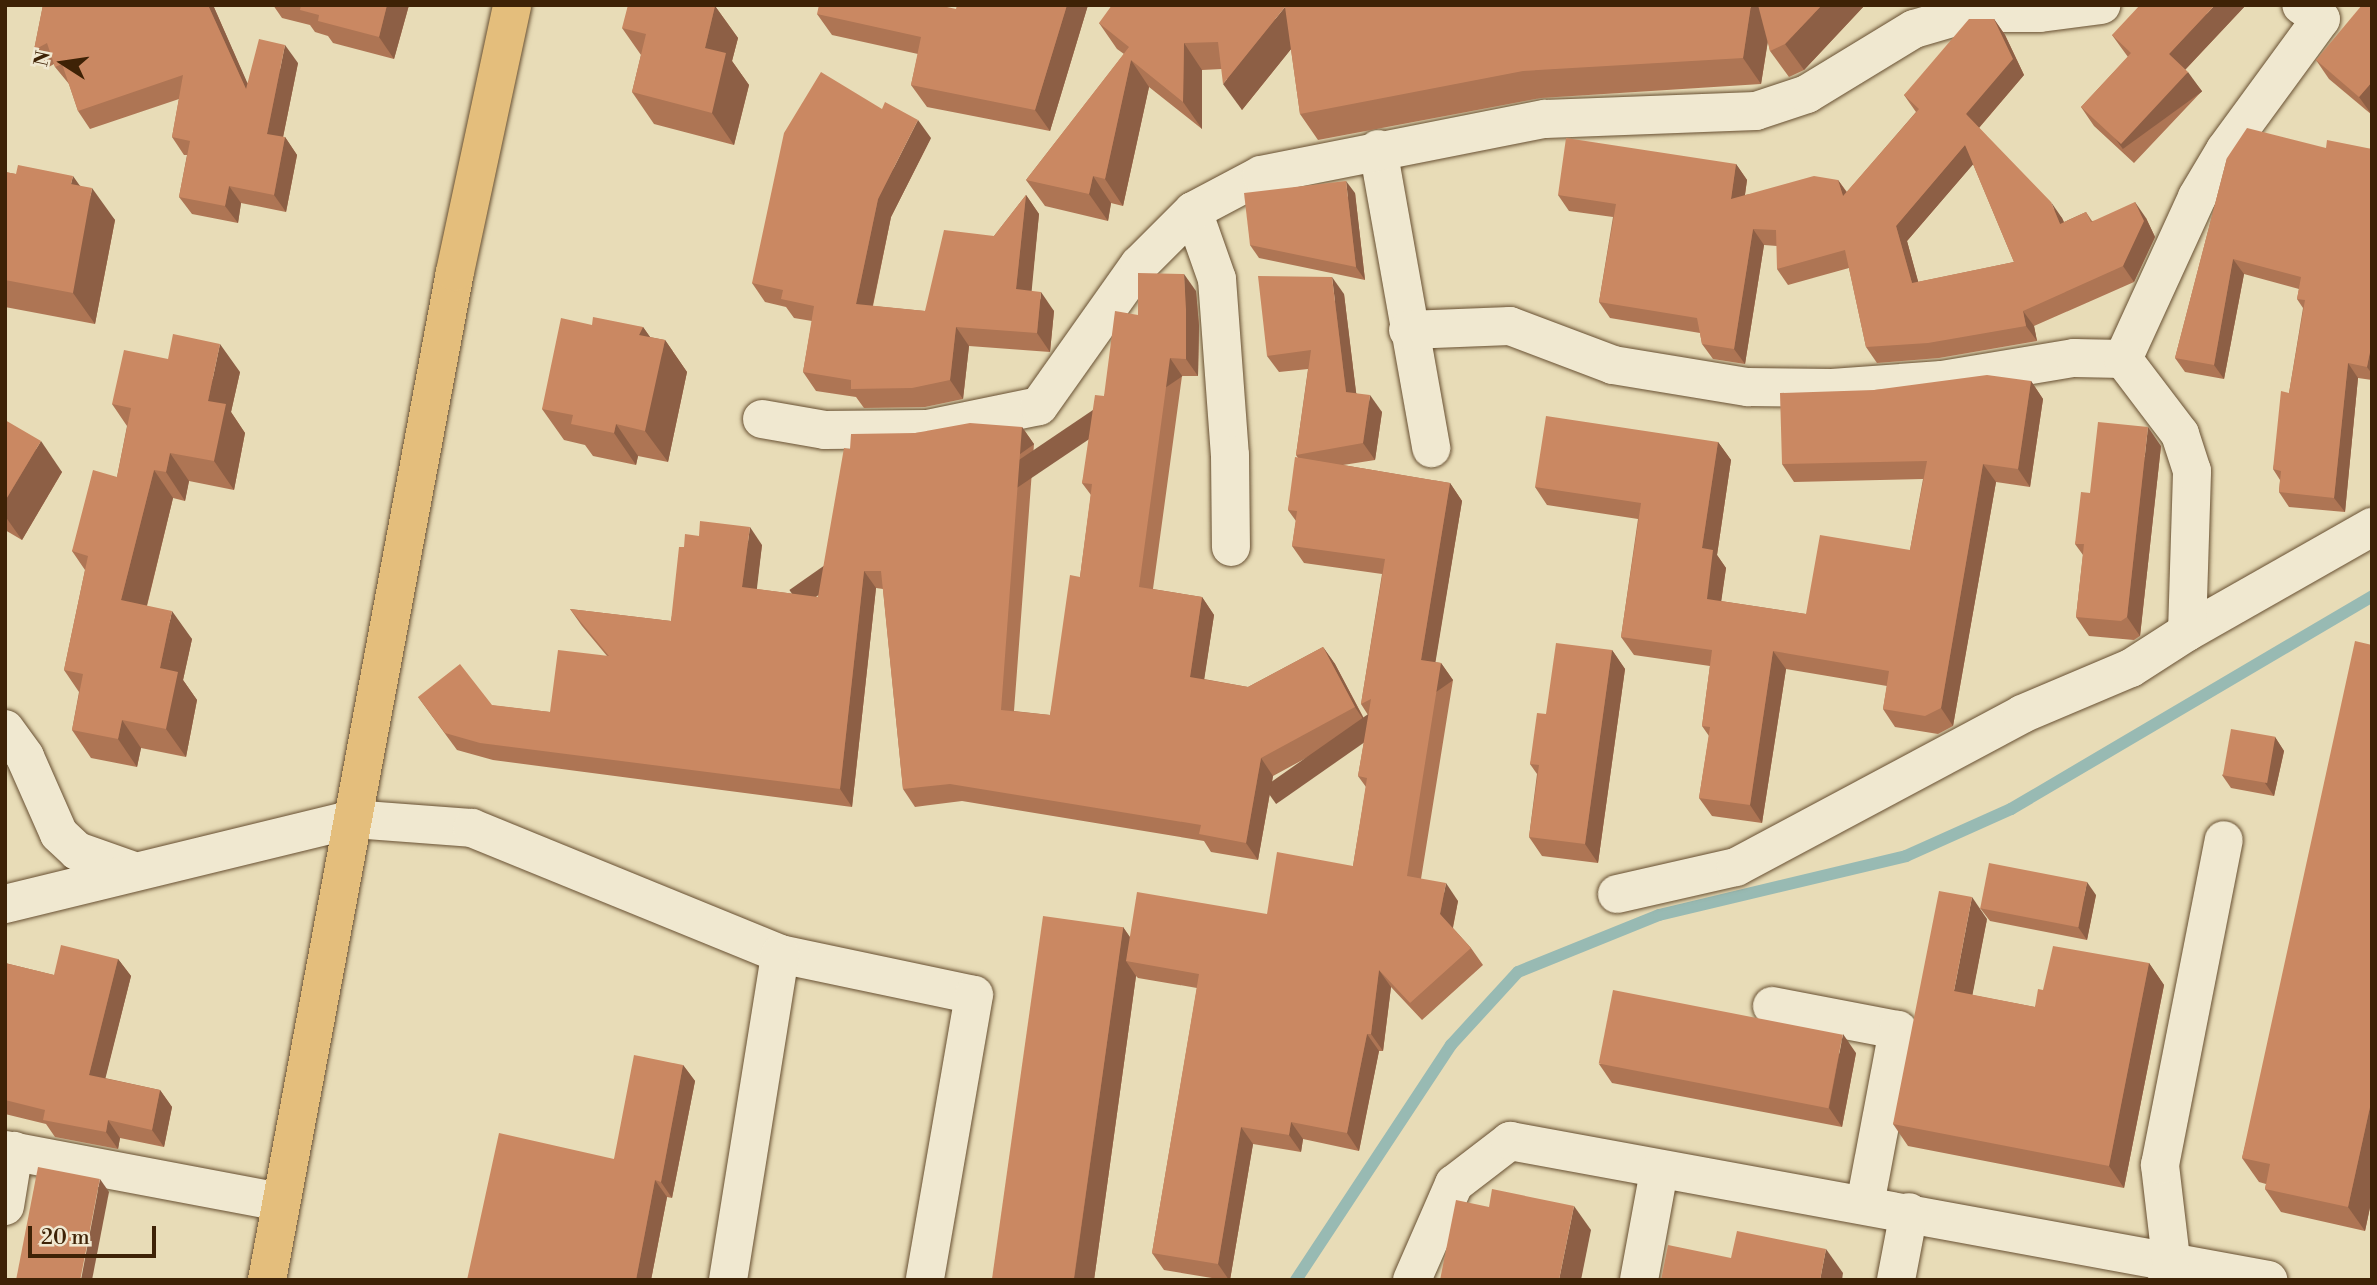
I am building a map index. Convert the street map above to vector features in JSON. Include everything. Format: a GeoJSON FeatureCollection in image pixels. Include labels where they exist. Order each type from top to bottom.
{"type":"FeatureCollection","features":[{"type":"Feature","properties":{"kind":"main road"},"geometry":{"type":"LineString","coordinates":[[267,1280],[458,259],[512,5]]}},
{"type":"Feature","properties":{"kind":"street"},"geometry":{"type":"LineString","coordinates":[[762,419],[825,430],[927,429],[1039,405],[1139,265],[1193,211],[1261,175],[1378,149],[1545,119],[1756,111],[1807,94],[1925,26],[1969,13],[2040,13],[2101,5]]}},
{"type":"Feature","properties":{"kind":"street"},"geometry":{"type":"LineString","coordinates":[[2123,359],[2197,197],[2318,10]]}},
{"type":"Feature","properties":{"kind":"street"},"geometry":{"type":"LineString","coordinates":[[1378,149],[1431,448]]}},
{"type":"Feature","properties":{"kind":"street"},"geometry":{"type":"LineString","coordinates":[[1193,211],[1217,279],[1230,455],[1231,547]]}},
{"type":"Feature","properties":{"kind":"street"},"geometry":{"type":"LineString","coordinates":[[1408,330],[1510,327],[1614,365],[1748,387],[1928,381],[2074,358],[2123,359]]}},
{"type":"Feature","properties":{"kind":"street"},"geometry":{"type":"LineString","coordinates":[[2123,359],[2180,434],[2192,471],[2188,632]]}},
{"type":"Feature","properties":{"kind":"street"},"geometry":{"type":"LineString","coordinates":[[1617,894],[1736,867],[2022,714],[2131,668],[2188,632],[2372,527]]}},
{"type":"Feature","properties":{"kind":"street"},"geometry":{"type":"LineString","coordinates":[[5,729],[25,757],[59,834],[77,851],[131,870]]}},
{"type":"Feature","properties":{"kind":"street"},"geometry":{"type":"LineString","coordinates":[[5,904],[131,870],[353,819],[472,828],[780,954],[974,995],[925,1280]]}},
{"type":"Feature","properties":{"kind":"street"},"geometry":{"type":"LineString","coordinates":[[2169,1269],[2160,1165],[2224,840]]}},
{"type":"Feature","properties":{"kind":"street"},"geometry":{"type":"LineString","coordinates":[[728,1280],[780,954]]}},
{"type":"Feature","properties":{"kind":"street"},"geometry":{"type":"LineString","coordinates":[[1772,1006],[1898,1030],[1865,1205]]}},
{"type":"Feature","properties":{"kind":"street"},"geometry":{"type":"LineString","coordinates":[[1412,1280],[1454,1184],[1510,1141],[1659,1171],[1909,1212],[2169,1269],[2268,1280]]}},
{"type":"Feature","properties":{"kind":"street"},"geometry":{"type":"LineString","coordinates":[[5,1206],[10,1150],[281,1202]]}},
{"type":"Feature","properties":{"kind":"street"},"geometry":{"type":"LineString","coordinates":[[1639,1280],[1659,1171]]}},
{"type":"Feature","properties":{"kind":"street"},"geometry":{"type":"LineString","coordinates":[[1896,1280],[1909,1212]]}},
{"type":"Feature","properties":{"kind":"building"},"geometry":{"type":"Polygon","coordinates":[[[43,5],[208,5],[246,89],[259,39],[285,45],[267,134],[285,137],[274,195],[229,186],[225,206],[179,197],[190,141],[172,137],[183,75],[78,111],[62,64],[55,67],[47,43],[34,50],[43,5]]]}},
{"type":"Feature","properties":{"kind":"building"},"geometry":{"type":"Polygon","coordinates":[[[301,5],[387,5],[379,37],[318,21],[319,15],[300,10],[301,5]]]}},
{"type":"Feature","properties":{"kind":"building"},"geometry":{"type":"Polygon","coordinates":[[[628,5],[715,6],[705,48],[726,53],[712,113],[632,92],[646,34],[622,28],[628,5]]]}},
{"type":"Feature","properties":{"kind":"building"},"geometry":{"type":"Polygon","coordinates":[[[819,5],[938,5],[956,9],[957,5],[1067,5],[1035,110],[911,85],[921,37],[817,14],[819,5]]]}},
{"type":"Feature","properties":{"kind":"building"},"geometry":{"type":"Polygon","coordinates":[[[1112,5],[1751,5],[1743,58],[1523,71],[1300,114],[1285,7],[1223,84],[1218,42],[1184,43],[1183,102],[1131,60],[1105,179],[1093,176],[1089,194],[1026,180],[1129,47],[1099,23],[1112,5]]]}},
{"type":"Feature","properties":{"kind":"building"},"geometry":{"type":"Polygon","coordinates":[[[1758,5],[1822,5],[1785,44],[1770,51],[1758,5]]]}},
{"type":"Feature","properties":{"kind":"building"},"geometry":{"type":"Polygon","coordinates":[[[2140,5],[2215,5],[2169,54],[2188,72],[2121,144],[2081,107],[2131,53],[2112,35],[2140,5]]]}},
{"type":"Feature","properties":{"kind":"building"},"geometry":{"type":"Polygon","coordinates":[[[2362,5],[2372,5],[2372,82],[2359,97],[2316,60],[2362,5]]]}},
{"type":"Feature","properties":{"kind":"building"},"geometry":{"type":"Polygon","coordinates":[[[1969,19],[1994,19],[2013,59],[1966,114],[2051,202],[2060,224],[2086,212],[2091,222],[2135,202],[2144,221],[2123,266],[2023,311],[2026,326],[1928,343],[1866,347],[1845,250],[1777,269],[1776,230],[1753,229],[1734,349],[1702,344],[1697,318],[1599,302],[1616,204],[1558,195],[1566,138],[1736,164],[1731,199],[1814,176],[1838,180],[1843,196],[1919,109],[1904,95],[1969,19]],[[1965,145],[1896,226],[1912,283],[2014,262],[1965,145]]]}},
{"type":"Feature","properties":{"kind":"building"},"geometry":{"type":"Polygon","coordinates":[[[821,72],[882,109],[885,102],[918,120],[878,199],[856,304],[925,311],[944,230],[994,236],[1026,195],[1016,289],[1041,292],[1037,333],[956,327],[950,380],[912,388],[851,389],[851,380],[803,372],[814,306],[781,299],[783,290],[752,283],[784,133],[821,72]]]}},
{"type":"Feature","properties":{"kind":"building"},"geometry":{"type":"Polygon","coordinates":[[[2247,128],[2326,148],[2327,140],[2372,149],[2372,342],[2367,367],[2348,363],[2334,498],[2279,492],[2281,471],[2273,469],[2281,391],[2289,393],[2305,300],[2297,299],[2301,277],[2233,259],[2214,365],[2175,358],[2227,158],[2247,128]]]}},
{"type":"Feature","properties":{"kind":"building"},"geometry":{"type":"Polygon","coordinates":[[[18,165],[73,176],[71,184],[92,188],[73,293],[5,280],[5,172],[16,174],[18,165]]]}},
{"type":"Feature","properties":{"kind":"building"},"geometry":{"type":"Polygon","coordinates":[[[1346,181],[1356,267],[1250,245],[1244,193],[1346,181]]]}},
{"type":"Feature","properties":{"kind":"building"},"geometry":{"type":"Polygon","coordinates":[[[1138,273],[1184,274],[1186,309],[1186,359],[1170,358],[1139,587],[1202,597],[1190,677],[1248,687],[1323,647],[1355,707],[1261,758],[1246,843],[1199,834],[1201,825],[950,784],[903,789],[881,571],[864,571],[840,789],[480,743],[445,733],[418,697],[460,664],[492,705],[550,712],[558,650],[609,656],[570,609],[671,621],[679,547],[684,547],[685,534],[699,536],[700,521],[750,527],[742,587],[818,597],[844,448],[850,449],[851,434],[915,433],[970,423],[1022,427],[1001,710],[1050,715],[1070,575],[1080,577],[1092,484],[1082,483],[1095,395],[1104,396],[1115,311],[1138,315],[1138,273]]]}},
{"type":"Feature","properties":{"kind":"building"},"geometry":{"type":"Polygon","coordinates":[[[1258,276],[1332,277],[1346,392],[1370,395],[1363,443],[1296,455],[1311,350],[1267,356],[1258,276]]]}},
{"type":"Feature","properties":{"kind":"building"},"geometry":{"type":"Polygon","coordinates":[[[593,317],[643,327],[639,335],[665,340],[645,431],[616,424],[614,433],[571,424],[573,415],[542,409],[561,318],[592,325],[593,317]]]}},
{"type":"Feature","properties":{"kind":"building"},"geometry":{"type":"Polygon","coordinates":[[[173,334],[220,344],[208,401],[226,404],[214,461],[170,453],[166,472],[154,470],[121,600],[172,611],[160,668],[178,672],[166,729],[122,720],[118,739],[72,730],[83,674],[64,670],[88,556],[72,551],[93,470],[117,477],[131,408],[112,404],[124,350],[168,359],[173,334]]]}},
{"type":"Feature","properties":{"kind":"building"},"geometry":{"type":"Polygon","coordinates":[[[1987,375],[2031,381],[2018,469],[1983,464],[1941,708],[1925,716],[1883,709],[1889,671],[1773,651],[1750,805],[1699,798],[1710,727],[1702,726],[1712,650],[1621,637],[1641,503],[1535,487],[1546,416],[1718,442],[1702,548],[1713,550],[1707,599],[1806,614],[1820,535],[1910,550],[1927,461],[1782,464],[1780,393],[1874,390],[1987,375]]]}},
{"type":"Feature","properties":{"kind":"building"},"geometry":{"type":"Polygon","coordinates":[[[5,420],[41,441],[5,501],[5,420]]]}},
{"type":"Feature","properties":{"kind":"building"},"geometry":{"type":"Polygon","coordinates":[[[2098,422],[2148,427],[2127,617],[2121,621],[2076,617],[2084,544],[2075,544],[2081,492],[2090,493],[2098,422]]]}},
{"type":"Feature","properties":{"kind":"building"},"geometry":{"type":"Polygon","coordinates":[[[1295,457],[1450,483],[1421,660],[1441,663],[1407,876],[1446,883],[1440,914],[1471,948],[1410,1003],[1379,970],[1371,1034],[1367,1034],[1347,1133],[1291,1122],[1289,1135],[1241,1127],[1218,1264],[1152,1253],[1199,974],[1126,961],[1137,892],[1267,914],[1277,852],[1353,866],[1367,778],[1358,776],[1371,699],[1361,704],[1385,559],[1292,546],[1297,511],[1288,510],[1295,457]]]}},
{"type":"Feature","properties":{"kind":"building"},"geometry":{"type":"Polygon","coordinates":[[[2355,641],[2372,645],[2372,1098],[2348,1207],[2265,1189],[2270,1164],[2242,1158],[2355,641]]]}},
{"type":"Feature","properties":{"kind":"building"},"geometry":{"type":"Polygon","coordinates":[[[1556,643],[1612,650],[1585,844],[1529,837],[1539,765],[1530,764],[1537,713],[1546,714],[1556,643]]]}},
{"type":"Feature","properties":{"kind":"building"},"geometry":{"type":"Polygon","coordinates":[[[2231,729],[2275,737],[2267,783],[2223,775],[2231,729]]]}},
{"type":"Feature","properties":{"kind":"building"},"geometry":{"type":"Polygon","coordinates":[[[1989,863],[2087,882],[2078,927],[1980,908],[1989,863]]]}},
{"type":"Feature","properties":{"kind":"building"},"geometry":{"type":"Polygon","coordinates":[[[1939,891],[1972,897],[1954,991],[2035,1007],[2038,989],[2043,990],[2053,946],[2149,963],[2109,1166],[1893,1124],[1939,891]]]}},
{"type":"Feature","properties":{"kind":"building"},"geometry":{"type":"Polygon","coordinates":[[[1043,916],[1123,927],[1074,1280],[992,1279],[1043,916]]]}},
{"type":"Feature","properties":{"kind":"building"},"geometry":{"type":"Polygon","coordinates":[[[61,945],[118,959],[89,1075],[160,1090],[152,1130],[108,1120],[106,1132],[43,1120],[45,1110],[5,1100],[5,963],[54,975],[61,945]]]}},
{"type":"Feature","properties":{"kind":"building"},"geometry":{"type":"Polygon","coordinates":[[[1613,990],[1843,1035],[1828,1108],[1599,1064],[1613,990]]]}},
{"type":"Feature","properties":{"kind":"building"},"geometry":{"type":"Polygon","coordinates":[[[634,1055],[683,1065],[661,1182],[655,1180],[636,1280],[467,1280],[499,1133],[614,1159],[634,1055]]]}},
{"type":"Feature","properties":{"kind":"building"},"geometry":{"type":"Polygon","coordinates":[[[38,1167],[100,1179],[80,1280],[16,1280],[38,1167]]]}},
{"type":"Feature","properties":{"kind":"building"},"geometry":{"type":"Polygon","coordinates":[[[1492,1189],[1574,1206],[1559,1280],[1440,1280],[1456,1200],[1489,1207],[1492,1189]]]}},
{"type":"Feature","properties":{"kind":"building"},"geometry":{"type":"Polygon","coordinates":[[[1737,1231],[1826,1249],[1820,1280],[1661,1280],[1668,1245],[1731,1258],[1737,1231]]]}},
{"type":"Feature","properties":{"kind":"waterway"},"geometry":{"type":"LineString","coordinates":[[1296,1280],[1451,1045],[1518,972],[1659,915],[1906,856],[2011,809],[2372,596]]}}]}
